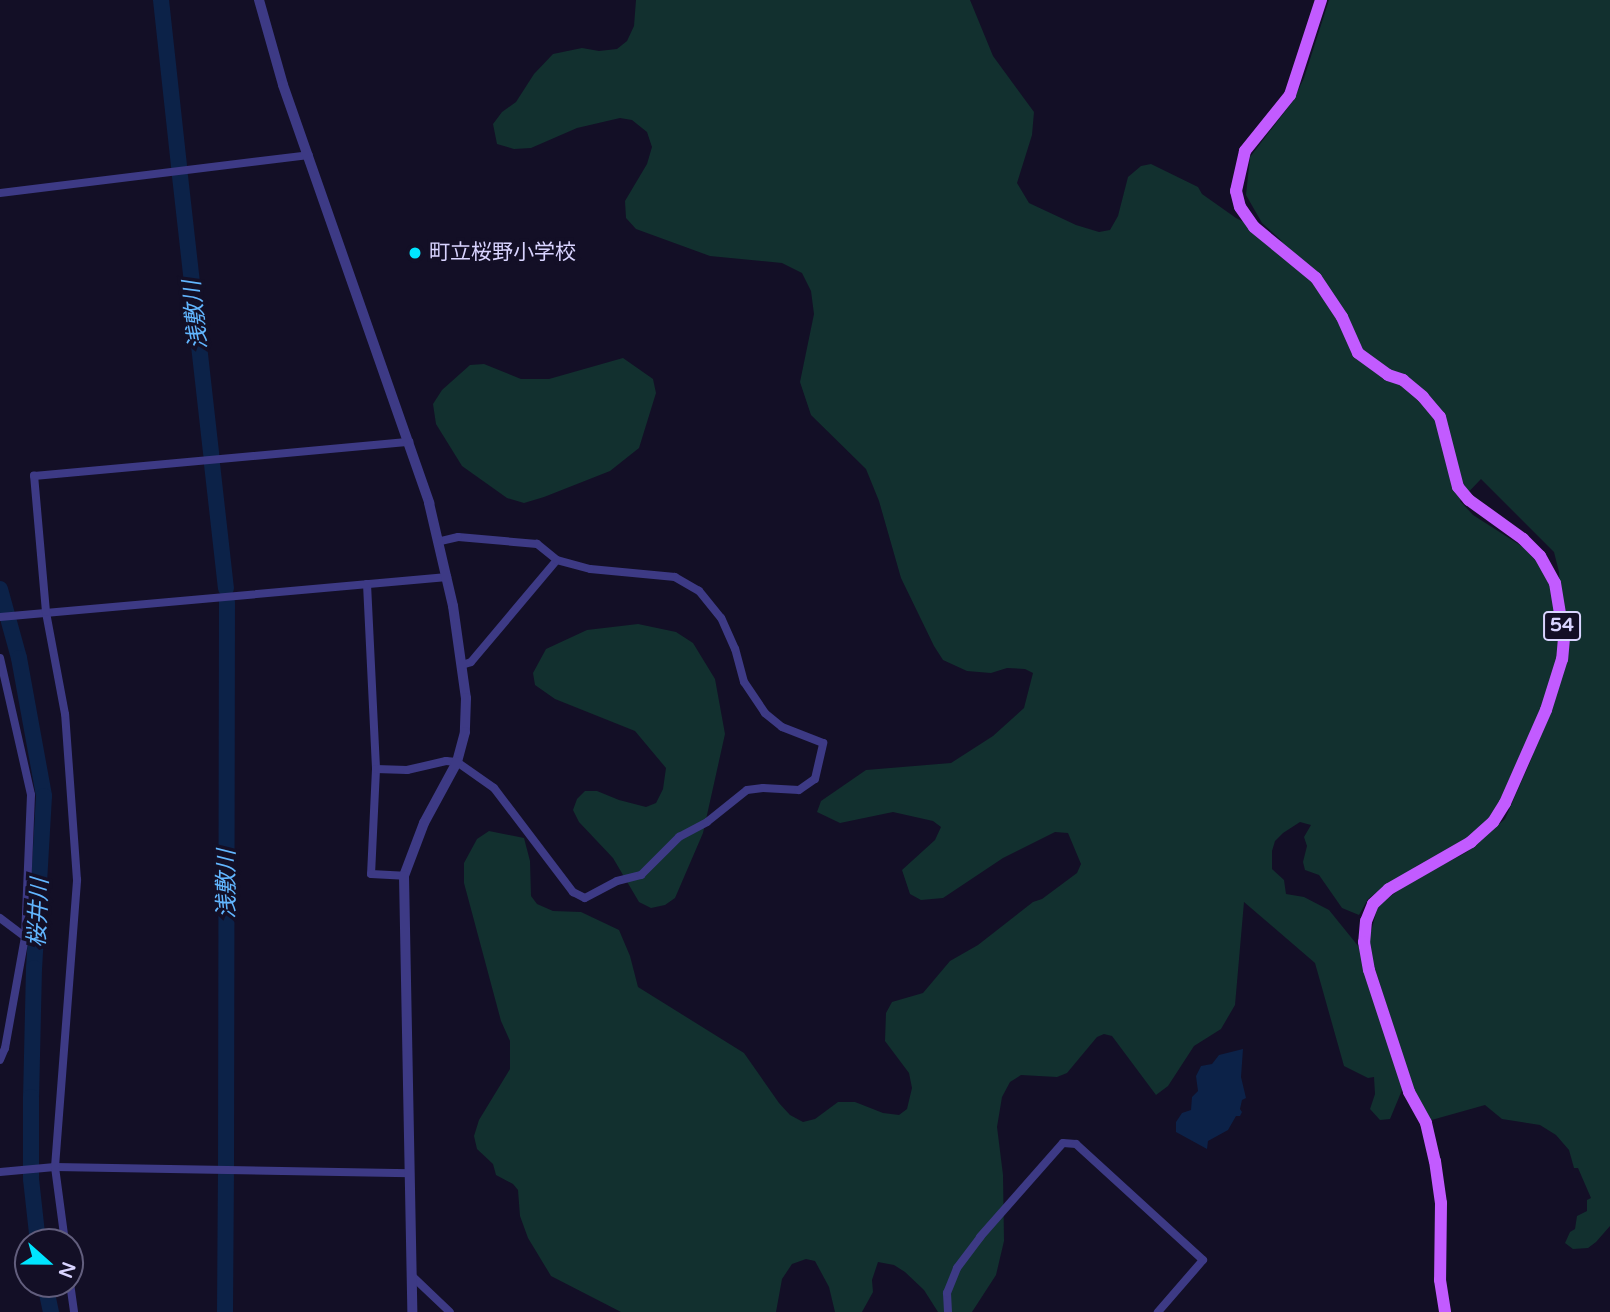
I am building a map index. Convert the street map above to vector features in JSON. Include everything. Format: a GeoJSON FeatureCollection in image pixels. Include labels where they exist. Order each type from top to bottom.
{"type":"FeatureCollection","features":[{"type":"Feature","properties":{"kind":"main road","name":"54"},"geometry":{"type":"LineString","coordinates":[[1321,0],[1290,94],[1245,151],[1236,191],[1240,207],[1254,227],[1316,278],[1342,317],[1358,353],[1388,375],[1403,380],[1423,397],[1440,418],[1458,487],[1469,500],[1531,545],[1545,565],[1555,583],[1564,638],[1562,659],[1546,710],[1505,803],[1493,822],[1471,842],[1389,889],[1373,904],[1366,921],[1364,942],[1369,970],[1409,1093],[1426,1123],[1435,1161],[1441,1203],[1440,1280],[1445,1312]]}},
{"type":"Feature","properties":{"kind":"street"},"geometry":{"type":"LineString","coordinates":[[259,0],[260,13],[283,85],[409,442],[440,541],[462,665],[466,732],[457,762],[424,823],[404,876],[412,1312]]}},
{"type":"Feature","properties":{"kind":"street"},"geometry":{"type":"LineString","coordinates":[[0,193],[309,155]]}},
{"type":"Feature","properties":{"kind":"street"},"geometry":{"type":"LineString","coordinates":[[62,1228],[51,1168],[77,880],[65,715],[47,612],[34,476],[409,442]]}},
{"type":"Feature","properties":{"kind":"street"},"geometry":{"type":"LineString","coordinates":[[376,769],[407,770],[446,761],[457,762],[494,788],[573,892],[585,898],[617,881],[641,875],[679,837],[707,822],[747,790],[799,790],[815,779],[823,743],[782,727],[760,706],[744,682],[725,627],[699,591],[675,577],[602,571],[557,560],[531,543],[458,537],[440,541]]}},
{"type":"Feature","properties":{"kind":"street"},"geometry":{"type":"LineString","coordinates":[[462,665],[471,662],[557,560]]}},
{"type":"Feature","properties":{"kind":"street"},"geometry":{"type":"LineString","coordinates":[[0,617],[447,577]]}},
{"type":"Feature","properties":{"kind":"street"},"geometry":{"type":"LineString","coordinates":[[367,584],[376,769],[371,874],[404,876]]}},
{"type":"Feature","properties":{"kind":"street"},"geometry":{"type":"LineString","coordinates":[[0,658],[32,795],[25,937],[5,1048],[0,1060]]}},
{"type":"Feature","properties":{"kind":"street"},"geometry":{"type":"LineString","coordinates":[[0,918],[25,937]]}},
{"type":"Feature","properties":{"kind":"street"},"geometry":{"type":"LineString","coordinates":[[948,1312],[947,1293],[957,1268],[980,1237],[1063,1143],[1076,1144],[1203,1260],[1158,1312]]}},
{"type":"Feature","properties":{"kind":"street"},"geometry":{"type":"LineString","coordinates":[[0,1172],[51,1168],[410,1173]]}},
{"type":"Feature","properties":{"kind":"street"},"geometry":{"type":"LineString","coordinates":[[412,1276],[450,1312]]}},
{"type":"Feature","properties":{"kind":"green space"},"geometry":{"type":"Polygon","coordinates":[[[636,0],[970,0],[993,56],[1034,112],[1032,135],[1017,183],[1029,203],[1076,225],[1099,232],[1110,230],[1118,216],[1128,177],[1141,166],[1151,164],[1198,187],[1202,194],[1236,218],[1283,242],[1262,223],[1246,195],[1250,157],[1293,101],[1304,78],[1329,0],[1610,0],[1610,1226],[1596,1242],[1588,1248],[1573,1249],[1565,1243],[1570,1232],[1575,1229],[1577,1216],[1587,1211],[1587,1200],[1591,1198],[1578,1168],[1574,1168],[1569,1150],[1556,1135],[1540,1125],[1502,1119],[1485,1105],[1428,1121],[1411,1082],[1370,953],[1370,935],[1378,906],[1405,885],[1467,852],[1505,819],[1531,760],[1562,671],[1559,572],[1554,552],[1481,479],[1460,501],[1473,515],[1523,547],[1545,571],[1560,619],[1561,657],[1503,817],[1415,867],[1406,882],[1377,892],[1368,899],[1359,915],[1342,908],[1319,875],[1305,870],[1303,862],[1307,846],[1304,837],[1311,825],[1300,822],[1283,833],[1275,841],[1272,851],[1272,869],[1284,880],[1286,894],[1304,897],[1329,910],[1363,952],[1407,1078],[1390,1119],[1380,1120],[1370,1109],[1375,1094],[1374,1077],[1368,1078],[1344,1066],[1315,963],[1244,902],[1235,1005],[1221,1029],[1194,1046],[1168,1086],[1156,1095],[1112,1036],[1104,1034],[1097,1037],[1067,1073],[1057,1077],[1021,1075],[1010,1082],[1002,1097],[997,1127],[1003,1175],[1004,1241],[996,1275],[972,1312],[938,1312],[924,1290],[905,1272],[894,1265],[878,1262],[872,1280],[873,1292],[862,1312],[835,1312],[829,1287],[815,1261],[806,1259],[792,1264],[782,1279],[776,1312],[621,1312],[551,1276],[528,1238],[520,1216],[518,1190],[513,1184],[496,1175],[493,1164],[477,1149],[474,1136],[479,1120],[510,1069],[510,1041],[501,1021],[464,883],[464,863],[477,839],[489,831],[524,838],[530,861],[531,896],[537,904],[553,911],[581,912],[619,930],[630,956],[638,987],[744,1053],[779,1103],[790,1115],[803,1122],[815,1119],[838,1102],[855,1102],[883,1113],[899,1115],[907,1109],[912,1088],[909,1073],[885,1041],[886,1013],[892,1002],[923,993],[950,961],[978,945],[1033,902],[1042,899],[1077,873],[1081,864],[1068,833],[1055,832],[1003,858],[943,898],[921,900],[910,894],[902,870],[935,840],[941,827],[933,821],[893,812],[840,823],[817,812],[821,801],[866,770],[951,763],[993,736],[1024,708],[1033,673],[1025,669],[1007,668],[991,673],[967,671],[943,660],[934,646],[901,578],[879,501],[866,469],[811,415],[800,382],[814,314],[811,291],[802,273],[782,263],[710,256],[636,229],[626,218],[625,201],[647,164],[652,147],[647,132],[632,120],[620,118],[577,128],[531,148],[514,149],[497,144],[493,124],[502,112],[516,102],[534,74],[553,54],[582,48],[599,51],[617,49],[627,41],[634,26],[636,0]]]}},
{"type":"Feature","properties":{"kind":"green space"},"geometry":{"type":"Polygon","coordinates":[[[623,358],[653,379],[656,393],[639,448],[610,471],[544,497],[524,503],[507,498],[462,466],[436,424],[433,404],[442,390],[470,365],[484,364],[521,379],[549,379],[623,358]]]}},
{"type":"Feature","properties":{"kind":"green space"},"geometry":{"type":"Polygon","coordinates":[[[638,624],[676,632],[693,643],[715,679],[725,734],[703,833],[675,898],[665,905],[651,908],[639,902],[613,858],[579,822],[573,810],[577,799],[585,791],[597,791],[646,807],[656,803],[663,789],[666,768],[635,731],[555,699],[535,685],[533,673],[546,649],[587,630],[638,624]]]}},
{"type":"Feature","properties":{"kind":"water"},"geometry":{"type":"Polygon","coordinates":[[[1243,1049],[1241,1077],[1246,1098],[1242,1100],[1240,1116],[1236,1116],[1228,1130],[1208,1141],[1207,1149],[1176,1132],[1176,1122],[1182,1113],[1191,1110],[1192,1097],[1198,1091],[1196,1076],[1201,1066],[1212,1064],[1219,1055],[1243,1049]]]}},
{"type":"Feature","properties":{"kind":"waterway","name":"浅敷川"},"geometry":{"type":"LineString","coordinates":[[161,0],[179,167]]}},
{"type":"Feature","properties":{"kind":"waterway","name":"浅敷川"},"geometry":{"type":"LineString","coordinates":[[180,176],[211,454]]}},
{"type":"Feature","properties":{"kind":"waterway","name":"浅敷川"},"geometry":{"type":"LineString","coordinates":[[212,464],[226,588]]}},
{"type":"Feature","properties":{"kind":"waterway","name":"桜井川"},"geometry":{"type":"LineString","coordinates":[[0,589],[19,658],[44,796],[34,968],[31,1097],[31,1179],[36,1228]]}},
{"type":"Feature","properties":{"kind":"waterway","name":"浅敷川"},"geometry":{"type":"LineString","coordinates":[[226,1166],[227,602]]}},
{"type":"Feature","properties":{"kind":"waterway","name":"浅敷川"},"geometry":{"type":"LineString","coordinates":[[225,1312],[226,1175]]}},
{"type":"Feature","properties":{"kind":"waterway","name":"桜井川"},"geometry":{"type":"LineString","coordinates":[[48,1298],[51,1312]]}},
{"type":"Feature","properties":{"kind":"place","name":"町立桜野小学校"},"geometry":{"type":"Point","coordinates":[415,253]}}]}
